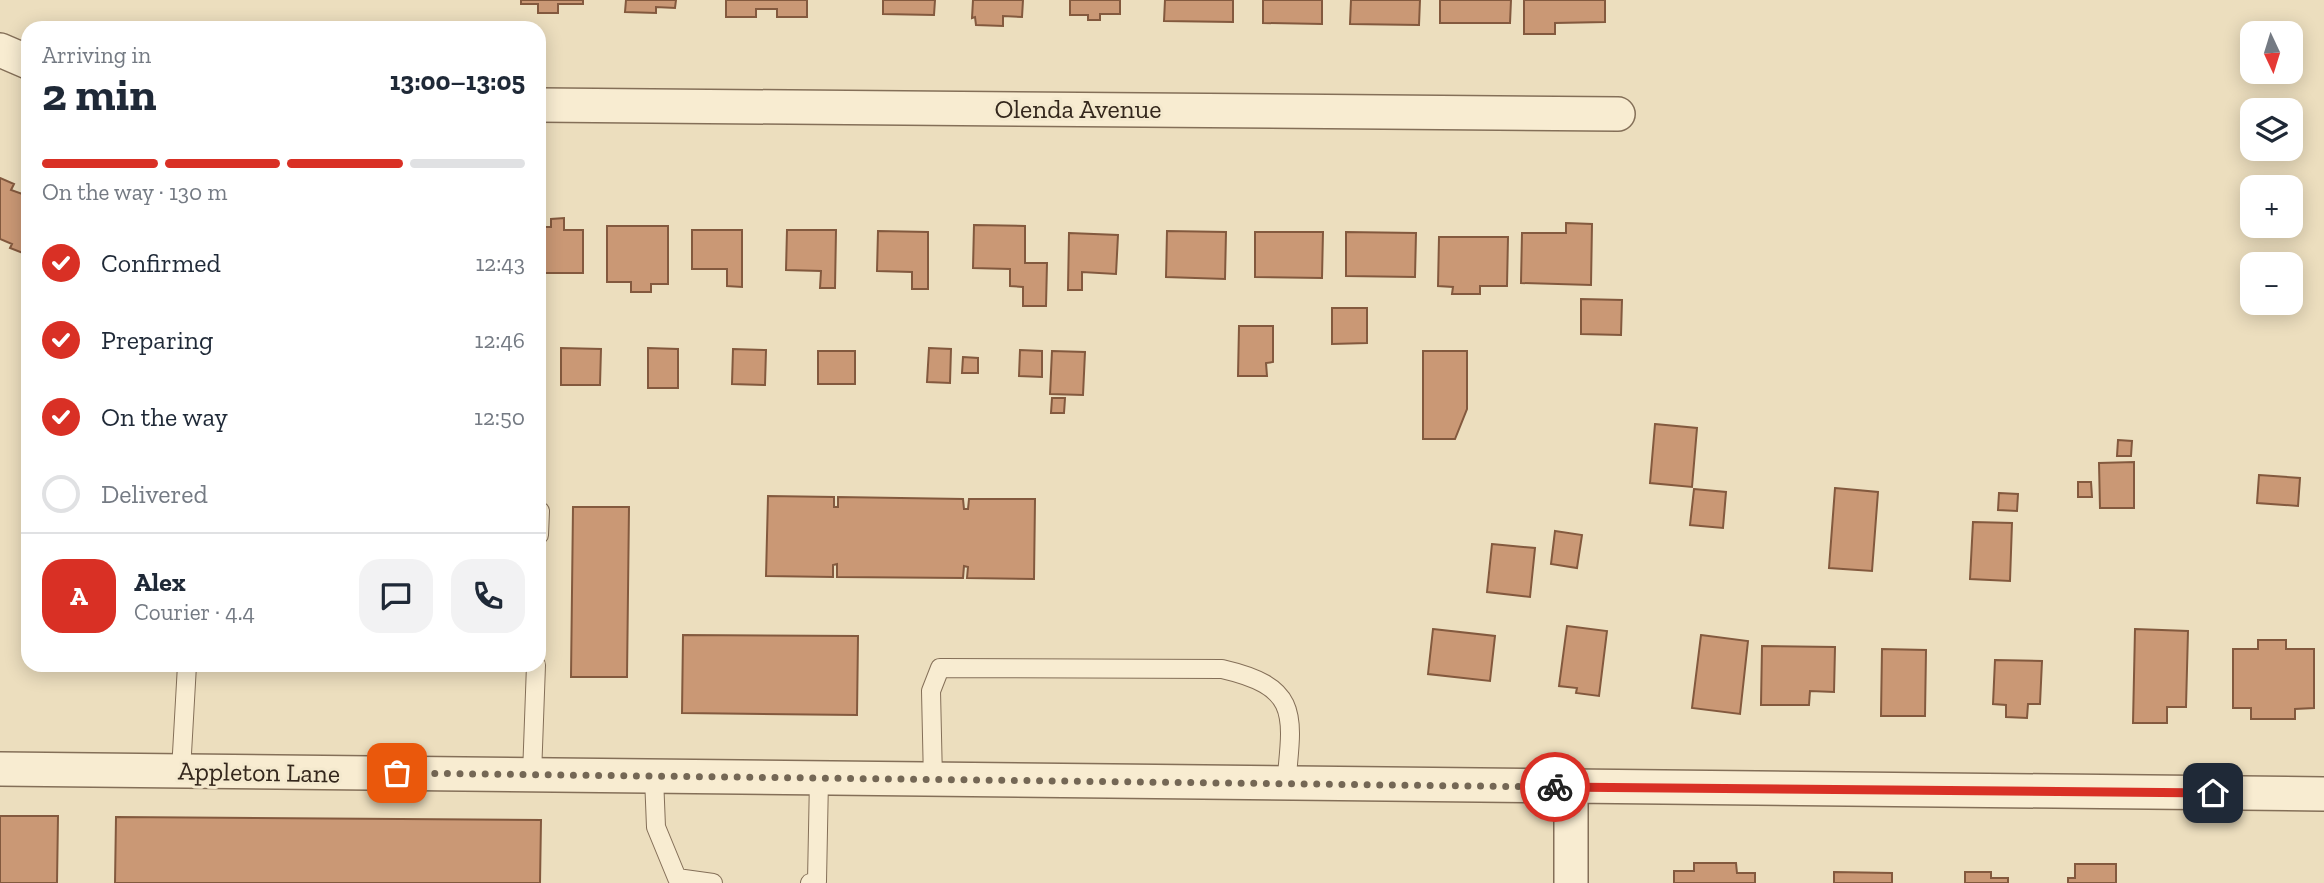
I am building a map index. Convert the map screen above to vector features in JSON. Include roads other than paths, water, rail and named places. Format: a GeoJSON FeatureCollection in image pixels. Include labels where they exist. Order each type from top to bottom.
{"type":"FeatureCollection","features":[{"type":"Feature","properties":{"kind":"street"},"geometry":{"type":"LineString","coordinates":[[0,50],[21,59]]}},
{"type":"Feature","properties":{"kind":"street","name":"Olenda Avenue"},"geometry":{"type":"LineString","coordinates":[[546,105],[1618,114]]}},
{"type":"Feature","properties":{"kind":"street","name":"Appleton Lane"},"geometry":{"type":"LineString","coordinates":[[0,769],[1571,788],[2324,794]]}},
{"type":"Feature","properties":{"kind":"street"},"geometry":{"type":"LineString","coordinates":[[1571,788],[1571,883]]}},
{"type":"Feature","properties":{"kind":"lane"},"geometry":{"type":"LineString","coordinates":[[933,780],[931,691],[940,668],[1222,669],[1257,677],[1283,698],[1292,727],[1286,784]]}},
{"type":"Feature","properties":{"kind":"lane"},"geometry":{"type":"LineString","coordinates":[[181,771],[187,672]]}},
{"type":"Feature","properties":{"kind":"lane"},"geometry":{"type":"LineString","coordinates":[[532,775],[536,672]]}},
{"type":"Feature","properties":{"kind":"lane"},"geometry":{"type":"LineString","coordinates":[[654,776],[656,827],[677,878],[713,883]]}},
{"type":"Feature","properties":{"kind":"lane"},"geometry":{"type":"LineString","coordinates":[[810,883],[817,881],[819,779]]}}]}
